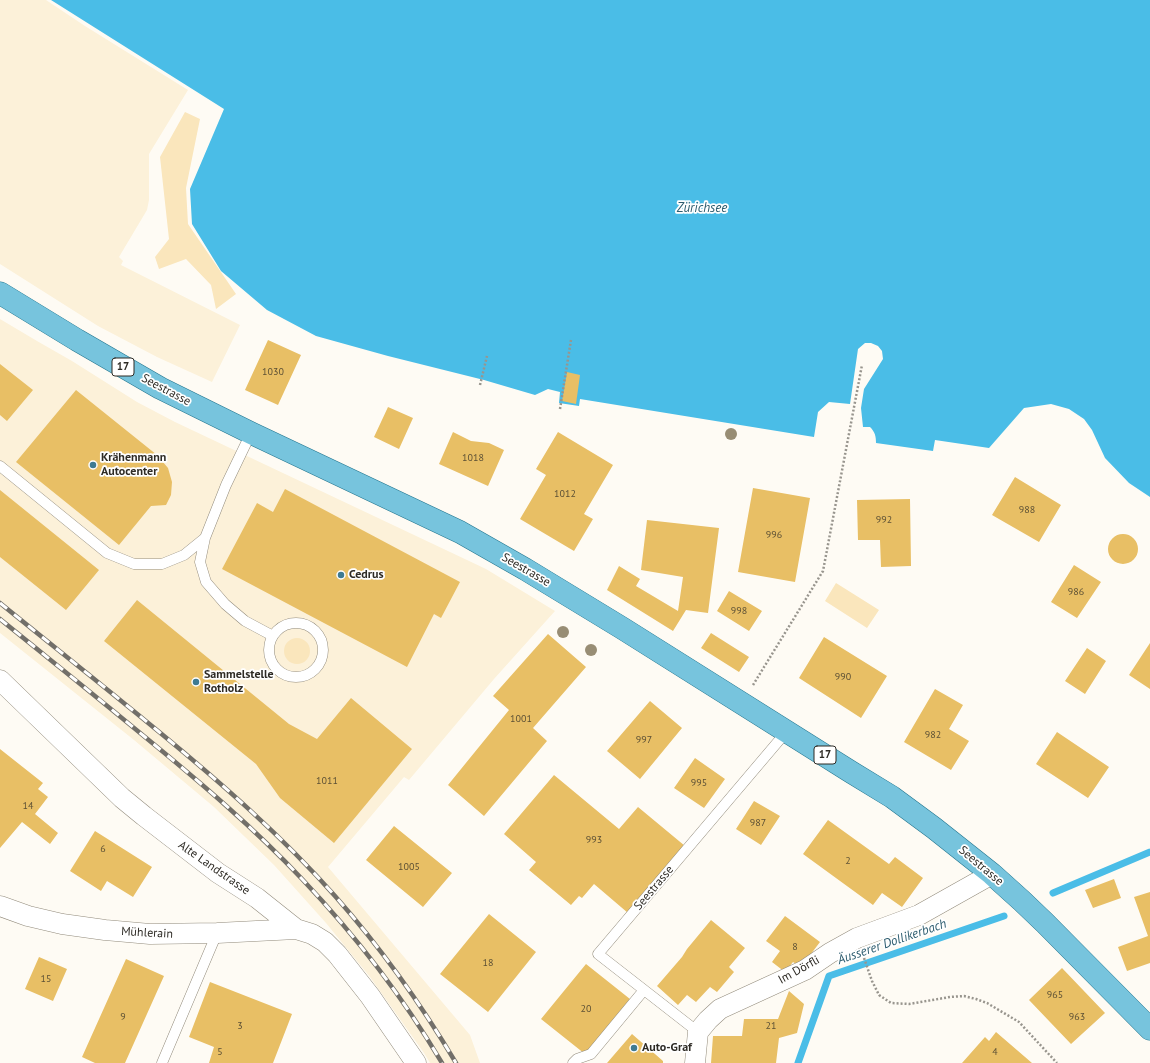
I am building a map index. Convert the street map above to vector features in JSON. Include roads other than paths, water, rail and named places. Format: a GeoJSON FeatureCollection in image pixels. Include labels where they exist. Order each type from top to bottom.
{"type":"FeatureCollection","features":[{"type":"Feature","properties":{"kind":"main road","name":"Seestrasse"},"geometry":{"type":"LineString","coordinates":[[0,293],[160,388],[460,532],[582,603],[892,797],[992,874],[1045,923],[1150,1029]]}},
{"type":"Feature","properties":{"kind":"street","name":"Alte Landstrasse"},"geometry":{"type":"LineString","coordinates":[[0,680],[112,788],[144,816],[218,873],[257,898],[296,929],[312,934],[325,942],[337,954],[370,996],[416,1063]]}},
{"type":"Feature","properties":{"kind":"street","name":"Im Dörfli"},"geometry":{"type":"LineString","coordinates":[[698,1032],[720,1009],[805,970],[830,953],[858,938],[919,915],[992,874]]}},
{"type":"Feature","properties":{"kind":"street","name":"Mühlerain"},"geometry":{"type":"LineString","coordinates":[[0,906],[35,918],[62,924],[150,934],[217,933],[296,929]]}},
{"type":"Feature","properties":{"kind":"street"},"geometry":{"type":"LineString","coordinates":[[695,1063],[698,1032]]}},
{"type":"Feature","properties":{"kind":"lane"},"geometry":{"type":"LineString","coordinates":[[251,433],[226,485],[205,538],[200,562],[206,582],[225,604],[245,621],[273,636]]}},
{"type":"Feature","properties":{"kind":"lane"},"geometry":{"type":"LineString","coordinates":[[0,466],[107,553],[134,564],[162,564],[184,555],[205,538]]}},
{"type":"Feature","properties":{"kind":"lane"},"geometry":{"type":"LineString","coordinates":[[294,623],[310,627],[317,632],[324,647],[320,664],[315,671],[307,676],[299,678],[284,675],[278,671],[270,659],[270,643],[273,636],[278,630],[286,625],[294,623]]}},
{"type":"Feature","properties":{"kind":"lane","name":"Seestrasse"},"geometry":{"type":"LineString","coordinates":[[644,990],[598,954],[787,731]]}},
{"type":"Feature","properties":{"kind":"lane"},"geometry":{"type":"LineString","coordinates":[[162,1063],[217,933]]}},
{"type":"Feature","properties":{"kind":"lane"},"geometry":{"type":"LineString","coordinates":[[573,1063],[577,1059],[591,1054],[644,990],[698,1032]]}},
{"type":"Feature","properties":{"kind":"water","name":"Zürichsee"},"geometry":{"type":"Polygon","coordinates":[[[51,0],[1150,0],[1150,497],[1129,483],[1105,458],[1092,430],[1084,419],[1069,409],[1051,404],[1024,408],[989,448],[935,440],[933,451],[876,443],[875,434],[872,429],[870,427],[863,427],[861,408],[864,389],[883,359],[882,351],[878,346],[871,343],[865,343],[858,349],[850,404],[829,402],[818,412],[814,437],[580,399],[579,406],[559,403],[560,392],[548,389],[535,395],[484,380],[316,336],[267,310],[221,271],[192,224],[190,189],[224,109],[51,0]]]}},
{"type":"Feature","properties":{"kind":"waterway","name":"Äusserer Dollikerbach"},"geometry":{"type":"LineString","coordinates":[[1053,893],[1150,852]]}},
{"type":"Feature","properties":{"kind":"waterway","name":"Äusserer Dollikerbach"},"geometry":{"type":"LineString","coordinates":[[798,1063],[829,976],[1004,916]]}},
{"type":"Feature","properties":{"kind":"railway"},"geometry":{"type":"LineString","coordinates":[[0,603],[204,770],[250,810],[294,852],[335,896],[384,956],[429,1019],[456,1063]]}},
{"type":"Feature","properties":{"kind":"railway"},"geometry":{"type":"LineString","coordinates":[[0,619],[186,771],[284,860],[322,900],[377,967],[411,1014],[442,1063]]}},
{"type":"Feature","properties":{"kind":"place","name":"Krähenmann Autocenter"},"geometry":{"type":"Point","coordinates":[93,465]}},
{"type":"Feature","properties":{"kind":"place","name":"Cedrus"},"geometry":{"type":"Point","coordinates":[341,575]}},
{"type":"Feature","properties":{"kind":"place","name":"Sammelstelle Rotholz"},"geometry":{"type":"Point","coordinates":[196,682]}},
{"type":"Feature","properties":{"kind":"place","name":"Auto-Graf"},"geometry":{"type":"Point","coordinates":[634,1048]}}]}
